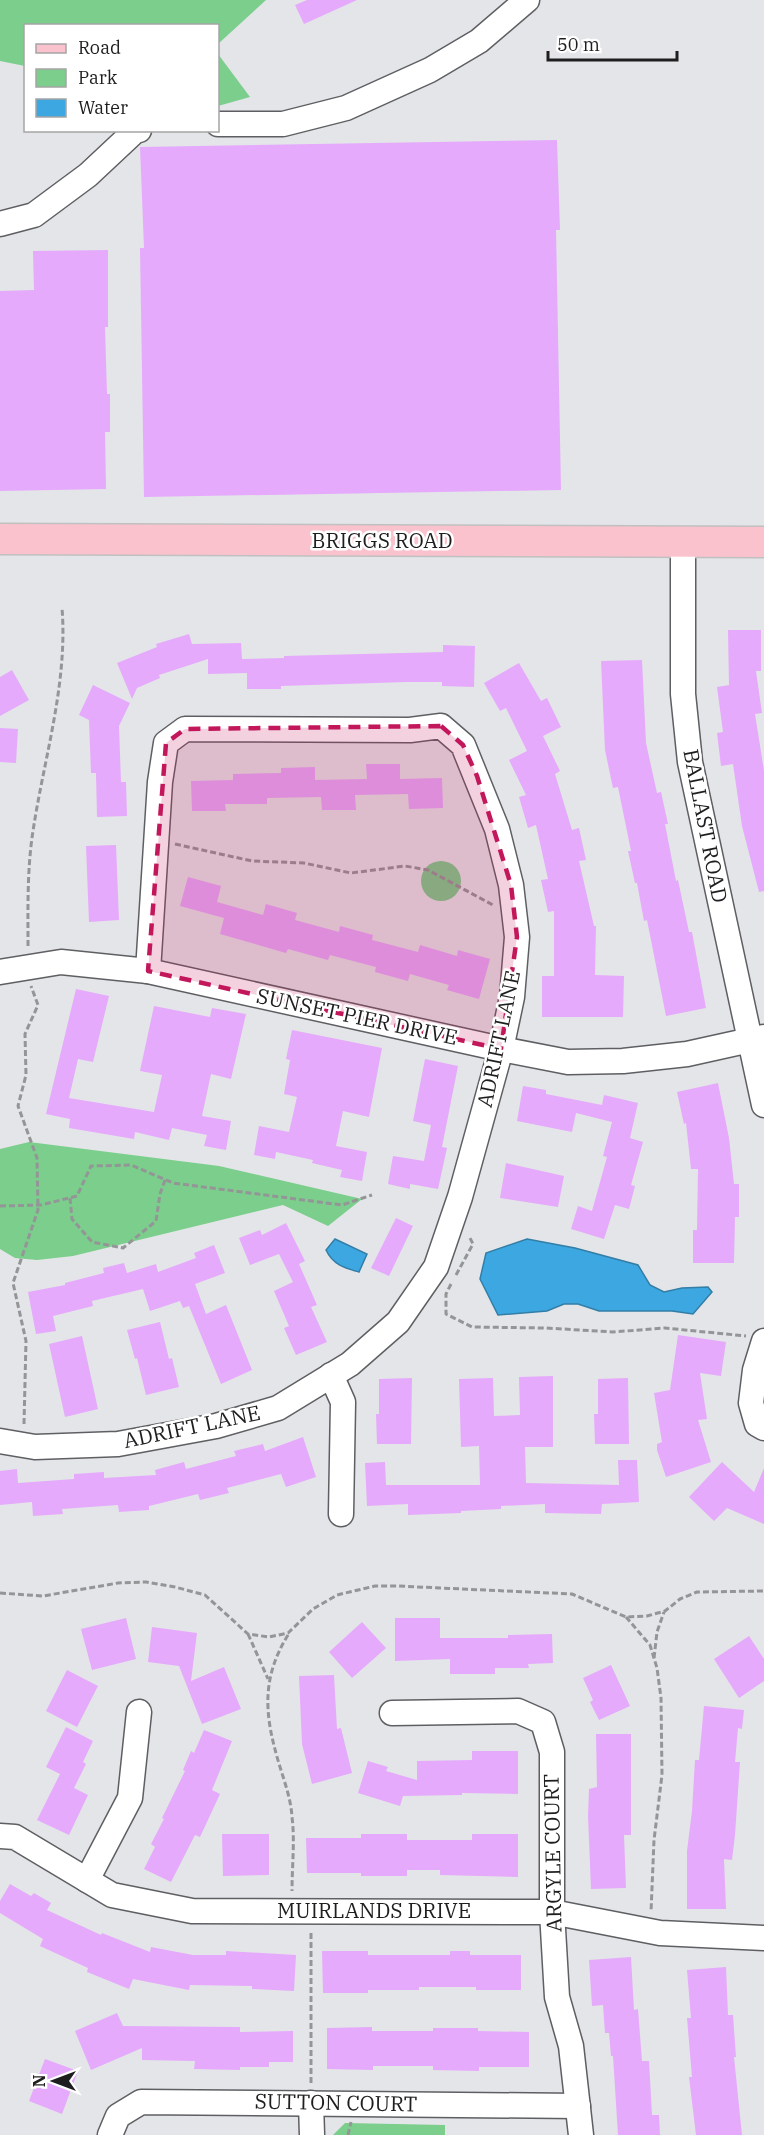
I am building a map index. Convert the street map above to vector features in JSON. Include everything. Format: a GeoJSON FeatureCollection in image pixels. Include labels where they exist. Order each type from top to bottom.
{"type":"FeatureCollection","features":[{"type":"Feature","properties":{"kind":"main road","name":"BRIGGS ROAD"},"geometry":{"type":"LineString","coordinates":[[0,538],[764,542]]}},
{"type":"Feature","properties":{"kind":"street"},"geometry":{"type":"LineString","coordinates":[[219,124],[283,124],[346,108],[430,70],[479,40],[527,0]]}},
{"type":"Feature","properties":{"kind":"street"},"geometry":{"type":"LineString","coordinates":[[0,224],[34,215],[88,175],[135,132]]}},
{"type":"Feature","properties":{"kind":"street","name":"BALLAST ROAD"},"geometry":{"type":"LineString","coordinates":[[683,542],[683,694],[690,762],[757,1039],[764,1105]]}},
{"type":"Feature","properties":{"kind":"street","name":"ADRIFT LANE"},"geometry":{"type":"LineString","coordinates":[[0,1442],[35,1447],[118,1444],[216,1426],[278,1408],[350,1364],[398,1322],[436,1267],[460,1197],[501,1049],[512,997],[517,937],[511,885],[497,829],[463,745],[441,726],[410,730],[185,729],[166,743],[160,782],[148,971]]}},
{"type":"Feature","properties":{"kind":"street","name":"SUNSET PIER DRIVE"},"geometry":{"type":"LineString","coordinates":[[0,972],[61,962],[148,971],[568,1062],[623,1061],[687,1054],[757,1039]]}},
{"type":"Feature","properties":{"kind":"street"},"geometry":{"type":"LineString","coordinates":[[757,1339],[751,1403],[757,1424],[764,1428]]}},
{"type":"Feature","properties":{"kind":"street"},"geometry":{"type":"LineString","coordinates":[[331,1376],[343,1402],[341,1514]]}},
{"type":"Feature","properties":{"kind":"street","name":"ARGYLE COURT"},"geometry":{"type":"LineString","coordinates":[[392,1713],[518,1711],[543,1722],[552,1752],[552,1912],[557,1997],[571,2046],[581,2135]]}},
{"type":"Feature","properties":{"kind":"street"},"geometry":{"type":"LineString","coordinates":[[87,1880],[130,1798],[139,1712]]}},
{"type":"Feature","properties":{"kind":"street","name":"MUIRLANDS DRIVE"},"geometry":{"type":"LineString","coordinates":[[0,1836],[15,1838],[112,1895],[192,1911],[552,1912],[651,1932],[764,1938]]}},
{"type":"Feature","properties":{"kind":"street","name":"SUTTON COURT"},"geometry":{"type":"LineString","coordinates":[[110,2135],[118,2116],[141,2102],[578,2106]]}},
{"type":"Feature","properties":{"kind":"street"},"geometry":{"type":"LineString","coordinates":[[311,2103],[312,2135]]}},
{"type":"Feature","properties":{"kind":"path"},"geometry":{"type":"LineString","coordinates":[[28,947],[28,905],[33,832],[54,721],[64,632],[62,608]]}},
{"type":"Feature","properties":{"kind":"path"},"geometry":{"type":"LineString","coordinates":[[173,844],[252,861],[304,863],[351,873],[405,866],[428,870],[493,905]]}},
{"type":"Feature","properties":{"kind":"path"},"geometry":{"type":"LineString","coordinates":[[24,1426],[26,1341],[13,1283],[38,1210],[37,1158],[18,1106],[26,1075],[25,1034],[38,1005],[29,979]]}},
{"type":"Feature","properties":{"kind":"path"},"geometry":{"type":"LineString","coordinates":[[0,1206],[41,1205],[77,1196],[91,1166],[131,1165],[173,1183],[342,1204],[372,1195]]}},
{"type":"Feature","properties":{"kind":"path"},"geometry":{"type":"LineString","coordinates":[[70,1198],[72,1219],[92,1242],[123,1248],[156,1221],[165,1179]]}},
{"type":"Feature","properties":{"kind":"path"},"geometry":{"type":"LineString","coordinates":[[465,1229],[473,1244],[446,1294],[446,1314],[472,1327],[614,1332],[665,1328],[757,1339]]}},
{"type":"Feature","properties":{"kind":"path"},"geometry":{"type":"LineString","coordinates":[[0,1593],[43,1596],[118,1583],[146,1582],[205,1595],[248,1634],[268,1681]]}},
{"type":"Feature","properties":{"kind":"path"},"geometry":{"type":"LineString","coordinates":[[311,2103],[302,1910],[292,1816],[273,1743],[267,1708],[268,1681],[278,1650],[288,1633],[313,1609],[337,1595],[375,1586],[572,1594],[626,1617],[647,1616],[665,1611],[680,1599],[697,1592],[764,1591]]}},
{"type":"Feature","properties":{"kind":"path"},"geometry":{"type":"LineString","coordinates":[[654,1659],[657,1632],[665,1611]]}},
{"type":"Feature","properties":{"kind":"path"},"geometry":{"type":"LineString","coordinates":[[626,1617],[650,1645],[662,1698],[662,1775],[654,1840],[651,1932]]}},
{"type":"Feature","properties":{"kind":"path"},"geometry":{"type":"LineString","coordinates":[[248,1634],[269,1637],[288,1633]]}},
{"type":"Feature","properties":{"kind":"highlighted area"},"geometry":{"type":"Polygon","coordinates":[[[441,726],[463,745],[477,776],[511,885],[517,937],[501,1049],[148,971],[166,743],[185,729],[441,726]]]}},
{"type":"Feature","properties":{"kind":"green space"},"geometry":{"type":"Polygon","coordinates":[[[0,0],[266,0],[219,43],[219,24],[24,24],[24,66],[0,61],[0,0]]]}},
{"type":"Feature","properties":{"kind":"green space"},"geometry":{"type":"Polygon","coordinates":[[[219,55],[250,97],[219,106],[219,55]]]}},
{"type":"Feature","properties":{"kind":"green space"},"geometry":{"type":"Polygon","coordinates":[[[441,861],[455,867],[461,881],[455,895],[441,901],[427,895],[421,881],[427,867],[441,861]]]}},
{"type":"Feature","properties":{"kind":"green space"},"geometry":{"type":"Polygon","coordinates":[[[29,1142],[219,1166],[362,1199],[328,1226],[283,1205],[73,1256],[37,1260],[15,1258],[0,1249],[0,1149],[29,1142]]]}},
{"type":"Feature","properties":{"kind":"green space"},"geometry":{"type":"Polygon","coordinates":[[[345,2123],[445,2125],[445,2135],[333,2135],[345,2123]]]}},
{"type":"Feature","properties":{"kind":"water"},"geometry":{"type":"Polygon","coordinates":[[[335,1239],[367,1254],[359,1272],[340,1265],[329,1255],[326,1250],[335,1239]]]}},
{"type":"Feature","properties":{"kind":"water"},"geometry":{"type":"Polygon","coordinates":[[[527,1239],[575,1248],[638,1265],[650,1285],[664,1292],[682,1288],[708,1287],[712,1292],[693,1314],[672,1311],[599,1311],[578,1304],[564,1304],[547,1311],[498,1315],[480,1279],[486,1253],[527,1239]]]}},
{"type":"Feature","properties":{"kind":"building"},"geometry":{"type":"Polygon","coordinates":[[[307,0],[357,0],[304,24],[295,5],[307,0]]]}},
{"type":"Feature","properties":{"kind":"building"},"geometry":{"type":"Polygon","coordinates":[[[557,140],[560,230],[556,230],[561,490],[144,497],[140,248],[144,248],[140,147],[557,140]]]}},
{"type":"Feature","properties":{"kind":"building"},"geometry":{"type":"Polygon","coordinates":[[[108,250],[108,327],[105,327],[107,394],[110,394],[110,432],[105,432],[106,489],[0,491],[0,291],[34,290],[33,251],[108,250]]]}},
{"type":"Feature","properties":{"kind":"building"},"geometry":{"type":"Polygon","coordinates":[[[728,630],[761,630],[761,671],[756,671],[762,713],[755,714],[764,771],[764,891],[759,892],[742,826],[733,764],[721,766],[717,733],[723,732],[717,687],[729,685],[728,630]]]}},
{"type":"Feature","properties":{"kind":"building"},"geometry":{"type":"Polygon","coordinates":[[[189,634],[192,644],[241,643],[242,659],[443,652],[443,645],[475,646],[474,687],[442,686],[442,682],[406,682],[247,689],[247,673],[208,674],[208,659],[159,675],[160,678],[137,688],[132,699],[117,663],[157,647],[156,644],[189,634]]]}},
{"type":"Feature","properties":{"kind":"building"},"geometry":{"type":"Polygon","coordinates":[[[642,660],[646,743],[657,793],[661,792],[676,881],[678,880],[689,932],[692,932],[706,1008],[666,1016],[647,920],[644,921],[628,851],[631,851],[618,787],[613,788],[605,750],[601,661],[642,660]]]}},
{"type":"Feature","properties":{"kind":"building"},"geometry":{"type":"Polygon","coordinates":[[[519,663],[541,701],[547,698],[561,727],[543,736],[560,771],[555,774],[572,830],[579,828],[586,860],[579,861],[594,926],[596,926],[595,975],[624,976],[623,1017],[542,1017],[542,976],[554,976],[554,911],[548,912],[541,880],[548,879],[536,825],[528,828],[519,797],[526,795],[509,760],[527,751],[506,708],[500,711],[484,683],[519,663]]]}},
{"type":"Feature","properties":{"kind":"building"},"geometry":{"type":"Polygon","coordinates":[[[12,670],[29,700],[0,716],[0,677],[12,670]]]}},
{"type":"Feature","properties":{"kind":"building"},"geometry":{"type":"Polygon","coordinates":[[[93,685],[130,703],[119,726],[121,782],[126,782],[127,816],[97,817],[96,773],[91,773],[89,720],[79,715],[93,685]]]}},
{"type":"Feature","properties":{"kind":"building"},"geometry":{"type":"Polygon","coordinates":[[[0,728],[18,729],[16,763],[0,762],[0,728]]]}},
{"type":"Feature","properties":{"kind":"building"},"geometry":{"type":"Polygon","coordinates":[[[366,764],[400,764],[400,779],[442,778],[443,808],[409,809],[408,794],[355,795],[356,810],[322,810],[321,797],[267,798],[267,804],[225,804],[226,811],[192,811],[191,781],[233,780],[233,774],[281,773],[281,768],[315,767],[315,780],[367,779],[366,764]]]}},
{"type":"Feature","properties":{"kind":"building"},"geometry":{"type":"Polygon","coordinates":[[[116,845],[119,920],[89,922],[86,846],[116,845]]]}},
{"type":"Feature","properties":{"kind":"building"},"geometry":{"type":"Polygon","coordinates":[[[188,877],[221,886],[217,902],[263,915],[266,904],[297,913],[295,920],[339,932],[340,926],[373,935],[372,940],[418,952],[420,945],[457,956],[458,950],[490,959],[479,999],[447,990],[449,985],[410,974],[408,981],[375,972],[376,967],[330,955],[328,960],[288,949],[286,953],[220,934],[224,918],[180,906],[188,877]]]}},
{"type":"Feature","properties":{"kind":"building"},"geometry":{"type":"Polygon","coordinates":[[[76,989],[109,996],[93,1062],[78,1059],[69,1098],[154,1112],[162,1075],[140,1071],[154,1006],[210,1017],[212,1008],[246,1014],[231,1079],[211,1074],[202,1116],[231,1121],[226,1150],[204,1146],[207,1135],[172,1128],[169,1140],[135,1132],[134,1139],[69,1128],[70,1119],[46,1114],[76,989]]]}},
{"type":"Feature","properties":{"kind":"building"},"geometry":{"type":"Polygon","coordinates":[[[292,1030],[382,1048],[369,1117],[343,1111],[336,1146],[367,1152],[362,1181],[340,1177],[342,1170],[312,1163],[313,1160],[276,1152],[275,1159],[254,1155],[259,1126],[289,1132],[297,1097],[284,1094],[290,1060],[286,1059],[292,1030]]]}},
{"type":"Feature","properties":{"kind":"building"},"geometry":{"type":"Polygon","coordinates":[[[425,1059],[458,1066],[442,1147],[447,1148],[438,1189],[410,1184],[410,1189],[388,1184],[393,1156],[424,1161],[431,1125],[413,1121],[425,1059]]]}},
{"type":"Feature","properties":{"kind":"building"},"geometry":{"type":"Polygon","coordinates":[[[718,1083],[729,1138],[734,1184],[739,1184],[739,1217],[735,1217],[734,1263],[693,1263],[693,1230],[697,1230],[698,1169],[691,1169],[686,1123],[684,1124],[677,1092],[718,1083]]]}},
{"type":"Feature","properties":{"kind":"building"},"geometry":{"type":"Polygon","coordinates":[[[523,1086],[546,1090],[546,1094],[602,1105],[604,1095],[638,1103],[630,1138],[643,1142],[631,1185],[635,1186],[629,1209],[615,1205],[604,1239],[571,1229],[578,1206],[592,1211],[607,1157],[603,1156],[612,1122],[576,1113],[572,1132],[517,1121],[523,1086]]]}},
{"type":"Feature","properties":{"kind":"building"},"geometry":{"type":"Polygon","coordinates":[[[506,1163],[564,1176],[558,1207],[500,1198],[506,1163]]]}},
{"type":"Feature","properties":{"kind":"building"},"geometry":{"type":"Polygon","coordinates":[[[396,1218],[413,1226],[389,1276],[371,1268],[396,1218]]]}},
{"type":"Feature","properties":{"kind":"building"},"geometry":{"type":"Polygon","coordinates":[[[286,1223],[305,1261],[299,1264],[317,1305],[311,1307],[327,1342],[296,1355],[284,1328],[289,1326],[274,1291],[293,1282],[279,1254],[250,1265],[239,1238],[260,1230],[262,1235],[286,1223]]]}},
{"type":"Feature","properties":{"kind":"building"},"geometry":{"type":"Polygon","coordinates":[[[214,1245],[225,1273],[195,1284],[206,1314],[226,1305],[252,1370],[221,1384],[189,1306],[183,1308],[180,1301],[150,1311],[143,1289],[92,1301],[93,1306],[53,1316],[56,1331],[36,1334],[28,1292],[65,1285],[65,1283],[104,1273],[103,1268],[124,1263],[127,1273],[156,1264],[158,1272],[196,1258],[194,1253],[214,1245]]]}},
{"type":"Feature","properties":{"kind":"building"},"geometry":{"type":"Polygon","coordinates":[[[160,1322],[179,1387],[146,1395],[127,1330],[160,1322]]]}},
{"type":"Feature","properties":{"kind":"building"},"geometry":{"type":"Polygon","coordinates":[[[678,1335],[726,1342],[721,1376],[700,1373],[707,1419],[698,1420],[711,1462],[666,1477],[657,1450],[657,1444],[662,1442],[654,1393],[670,1390],[678,1335]]]}},
{"type":"Feature","properties":{"kind":"building"},"geometry":{"type":"Polygon","coordinates":[[[82,1336],[98,1409],[65,1417],[49,1344],[82,1336]]]}},
{"type":"Feature","properties":{"kind":"building"},"geometry":{"type":"Polygon","coordinates":[[[553,1376],[553,1447],[525,1447],[526,1483],[619,1485],[618,1460],[637,1460],[639,1502],[602,1504],[601,1514],[545,1513],[545,1504],[501,1506],[501,1509],[461,1511],[461,1513],[408,1515],[408,1504],[367,1506],[365,1463],[385,1462],[386,1485],[480,1485],[479,1446],[461,1447],[459,1379],[493,1378],[494,1416],[520,1415],[519,1377],[553,1376]]]}},
{"type":"Feature","properties":{"kind":"building"},"geometry":{"type":"Polygon","coordinates":[[[412,1378],[411,1444],[377,1444],[376,1414],[379,1414],[379,1379],[412,1378]]]}},
{"type":"Feature","properties":{"kind":"building"},"geometry":{"type":"Polygon","coordinates":[[[628,1378],[629,1444],[595,1444],[594,1414],[598,1414],[598,1379],[628,1378]]]}},
{"type":"Feature","properties":{"kind":"building"},"geometry":{"type":"Polygon","coordinates":[[[303,1437],[316,1477],[286,1487],[281,1474],[227,1488],[229,1493],[200,1500],[198,1494],[149,1506],[149,1510],[119,1512],[118,1505],[62,1509],[63,1514],[33,1516],[32,1502],[0,1505],[0,1471],[17,1469],[18,1483],[74,1479],[74,1474],[104,1472],[104,1478],[156,1475],[155,1470],[184,1462],[186,1469],[236,1456],[234,1451],[263,1444],[265,1451],[303,1437]]]}},
{"type":"Feature","properties":{"kind":"building"},"geometry":{"type":"Polygon","coordinates":[[[722,1462],[754,1492],[764,1468],[764,1524],[727,1508],[714,1521],[689,1497],[722,1462]]]}},
{"type":"Feature","properties":{"kind":"building"},"geometry":{"type":"Polygon","coordinates":[[[126,1618],[136,1659],[92,1670],[81,1629],[126,1618]]]}},
{"type":"Feature","properties":{"kind":"building"},"geometry":{"type":"Polygon","coordinates":[[[395,1618],[440,1618],[440,1638],[508,1638],[508,1635],[552,1634],[553,1663],[528,1664],[529,1668],[495,1668],[495,1674],[450,1674],[450,1659],[395,1661],[395,1618]]]}},
{"type":"Feature","properties":{"kind":"building"},"geometry":{"type":"Polygon","coordinates":[[[362,1622],[386,1648],[352,1678],[329,1652],[362,1622]]]}},
{"type":"Feature","properties":{"kind":"building"},"geometry":{"type":"Polygon","coordinates":[[[152,1627],[197,1633],[191,1681],[224,1667],[241,1709],[202,1724],[179,1666],[148,1662],[152,1627]]]}},
{"type":"Feature","properties":{"kind":"building"},"geometry":{"type":"Polygon","coordinates":[[[749,1636],[764,1659],[764,1681],[739,1698],[714,1659],[749,1636]]]}},
{"type":"Feature","properties":{"kind":"building"},"geometry":{"type":"Polygon","coordinates":[[[611,1665],[630,1706],[599,1720],[590,1702],[593,1700],[583,1678],[611,1665]]]}},
{"type":"Feature","properties":{"kind":"building"},"geometry":{"type":"Polygon","coordinates":[[[67,1670],[98,1686],[77,1727],[46,1711],[67,1670]]]}},
{"type":"Feature","properties":{"kind":"building"},"geometry":{"type":"Polygon","coordinates":[[[334,1675],[337,1729],[341,1728],[352,1773],[312,1784],[302,1744],[299,1676],[334,1675]]]}},
{"type":"Feature","properties":{"kind":"building"},"geometry":{"type":"Polygon","coordinates":[[[704,1706],[744,1710],[742,1729],[738,1728],[735,1762],[740,1762],[732,1860],[724,1859],[726,1909],[687,1909],[687,1851],[695,1760],[699,1760],[704,1706]]]}},
{"type":"Feature","properties":{"kind":"building"},"geometry":{"type":"Polygon","coordinates":[[[66,1727],[93,1741],[83,1762],[86,1764],[74,1788],[88,1795],[69,1835],[37,1820],[60,1774],[46,1767],[66,1727]]]}},
{"type":"Feature","properties":{"kind":"building"},"geometry":{"type":"Polygon","coordinates":[[[204,1730],[232,1741],[212,1790],[220,1794],[200,1837],[195,1835],[171,1882],[144,1869],[155,1847],[151,1844],[164,1819],[162,1818],[185,1771],[183,1770],[191,1751],[194,1753],[204,1730]]]}},
{"type":"Feature","properties":{"kind":"building"},"geometry":{"type":"Polygon","coordinates":[[[596,1734],[631,1734],[631,1835],[624,1835],[626,1888],[591,1889],[588,1816],[589,1789],[597,1787],[596,1734]]]}},
{"type":"Feature","properties":{"kind":"building"},"geometry":{"type":"Polygon","coordinates":[[[472,1751],[518,1751],[518,1794],[462,1793],[462,1795],[403,1796],[400,1806],[358,1793],[368,1761],[388,1767],[386,1771],[417,1780],[417,1761],[472,1760],[472,1751]]]}},
{"type":"Feature","properties":{"kind":"building"},"geometry":{"type":"Polygon","coordinates":[[[222,1834],[269,1834],[269,1875],[223,1876],[222,1834]]]}},
{"type":"Feature","properties":{"kind":"building"},"geometry":{"type":"Polygon","coordinates":[[[361,1834],[407,1834],[407,1840],[472,1840],[472,1834],[518,1834],[518,1877],[440,1875],[440,1870],[407,1870],[407,1876],[307,1873],[306,1838],[361,1838],[361,1834]]]}},
{"type":"Feature","properties":{"kind":"building"},"geometry":{"type":"Polygon","coordinates":[[[10,1884],[31,1896],[34,1893],[51,1903],[47,1910],[101,1935],[102,1933],[150,1952],[151,1947],[193,1955],[226,1955],[226,1951],[296,1955],[294,1991],[252,1989],[252,1986],[190,1985],[189,1990],[133,1979],[129,1989],[87,1972],[88,1968],[40,1946],[43,1939],[0,1913],[0,1901],[10,1884]]]}},
{"type":"Feature","properties":{"kind":"building"},"geometry":{"type":"Polygon","coordinates":[[[322,1951],[368,1951],[368,1955],[450,1955],[450,1951],[470,1951],[470,1955],[521,1955],[521,1990],[419,1987],[419,1990],[323,1993],[322,1951]]]}},
{"type":"Feature","properties":{"kind":"building"},"geometry":{"type":"Polygon","coordinates":[[[631,1957],[634,2010],[638,2009],[642,2061],[649,2061],[652,2115],[659,2115],[660,2135],[618,2135],[613,2056],[611,2056],[609,2033],[605,2033],[603,2005],[592,2006],[589,1960],[631,1957]]]}},
{"type":"Feature","properties":{"kind":"building"},"geometry":{"type":"Polygon","coordinates":[[[726,1967],[728,2015],[733,2015],[736,2057],[734,2057],[742,2135],[696,2135],[689,2077],[692,2077],[687,2018],[691,2018],[687,1970],[726,1967]]]}},
{"type":"Feature","properties":{"kind":"building"},"geometry":{"type":"Polygon","coordinates":[[[117,2013],[123,2026],[240,2027],[240,2032],[293,2031],[293,2062],[269,2062],[269,2067],[240,2067],[240,2070],[194,2069],[195,2061],[142,2060],[142,2048],[91,2070],[75,2031],[117,2013]]]}},
{"type":"Feature","properties":{"kind":"building"},"geometry":{"type":"Polygon","coordinates":[[[372,2027],[372,2031],[478,2028],[478,2031],[529,2032],[529,2067],[479,2067],[479,2071],[433,2070],[433,2066],[373,2066],[373,2070],[327,2069],[327,2028],[372,2027]]]}},
{"type":"Feature","properties":{"kind":"building"},"geometry":{"type":"Polygon","coordinates":[[[45,2059],[78,2071],[62,2114],[29,2101],[45,2059]]]}}]}
